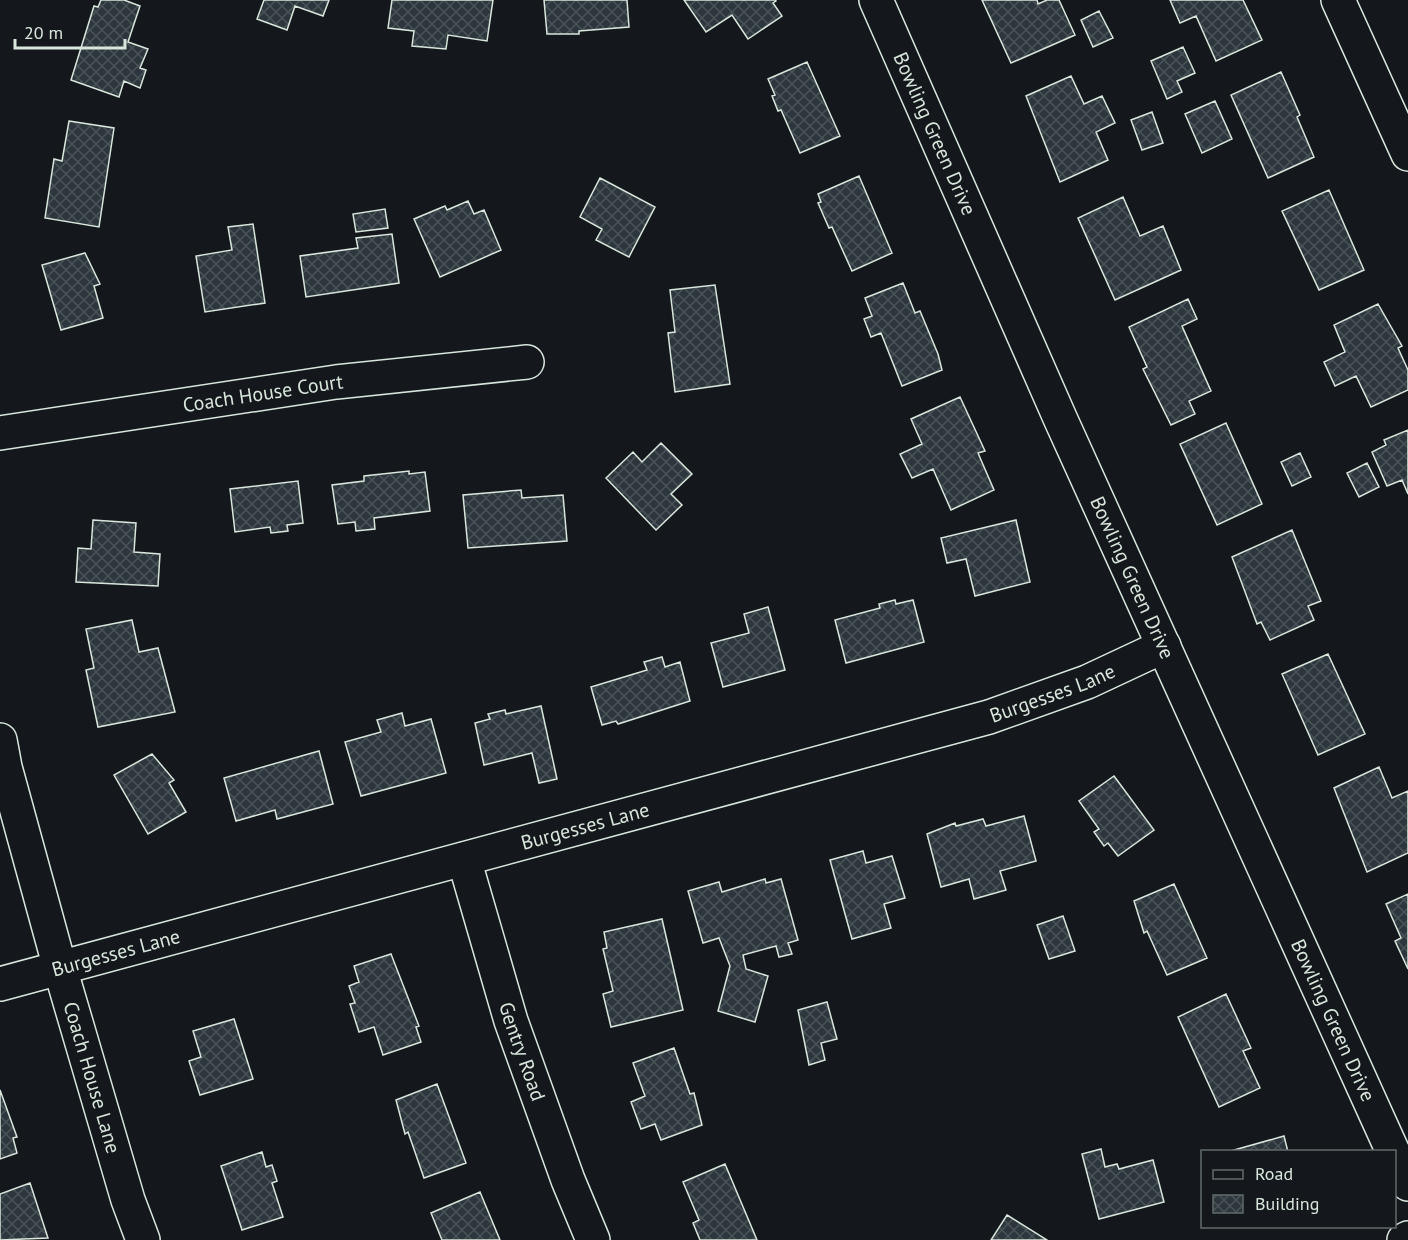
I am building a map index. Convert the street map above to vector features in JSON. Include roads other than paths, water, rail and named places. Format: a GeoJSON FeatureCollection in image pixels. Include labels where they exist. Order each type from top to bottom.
{"type":"FeatureCollection","features":[{"type":"Feature","properties":{"kind":"street","name":"Bowling Green Drive"},"geometry":{"type":"LineString","coordinates":[[876,0],[1060,418],[1393,1150]]}},
{"type":"Feature","properties":{"kind":"street"},"geometry":{"type":"LineString","coordinates":[[1338,0],[1408,154]]}},
{"type":"Feature","properties":{"kind":"street","name":"Coach House Court"},"geometry":{"type":"LineString","coordinates":[[0,433],[336,382],[527,362]]}},
{"type":"Feature","properties":{"kind":"street","name":"Burgesses Lane"},"geometry":{"type":"LineString","coordinates":[[0,984],[989,717],[1087,682],[1164,646]]}},
{"type":"Feature","properties":{"kind":"street","name":"Coach House Lane"},"geometry":{"type":"LineString","coordinates":[[0,740],[5,767],[60,968],[128,1200],[143,1240]]}},
{"type":"Feature","properties":{"kind":"street","name":"Gentry Road"},"geometry":{"type":"LineString","coordinates":[[464,859],[511,1021],[592,1240]]}},
{"type":"Feature","properties":{"kind":"street","name":"Bowling Green Drive"},"geometry":{"type":"LineString","coordinates":[[1396,1157],[1408,1184]]}}]}
